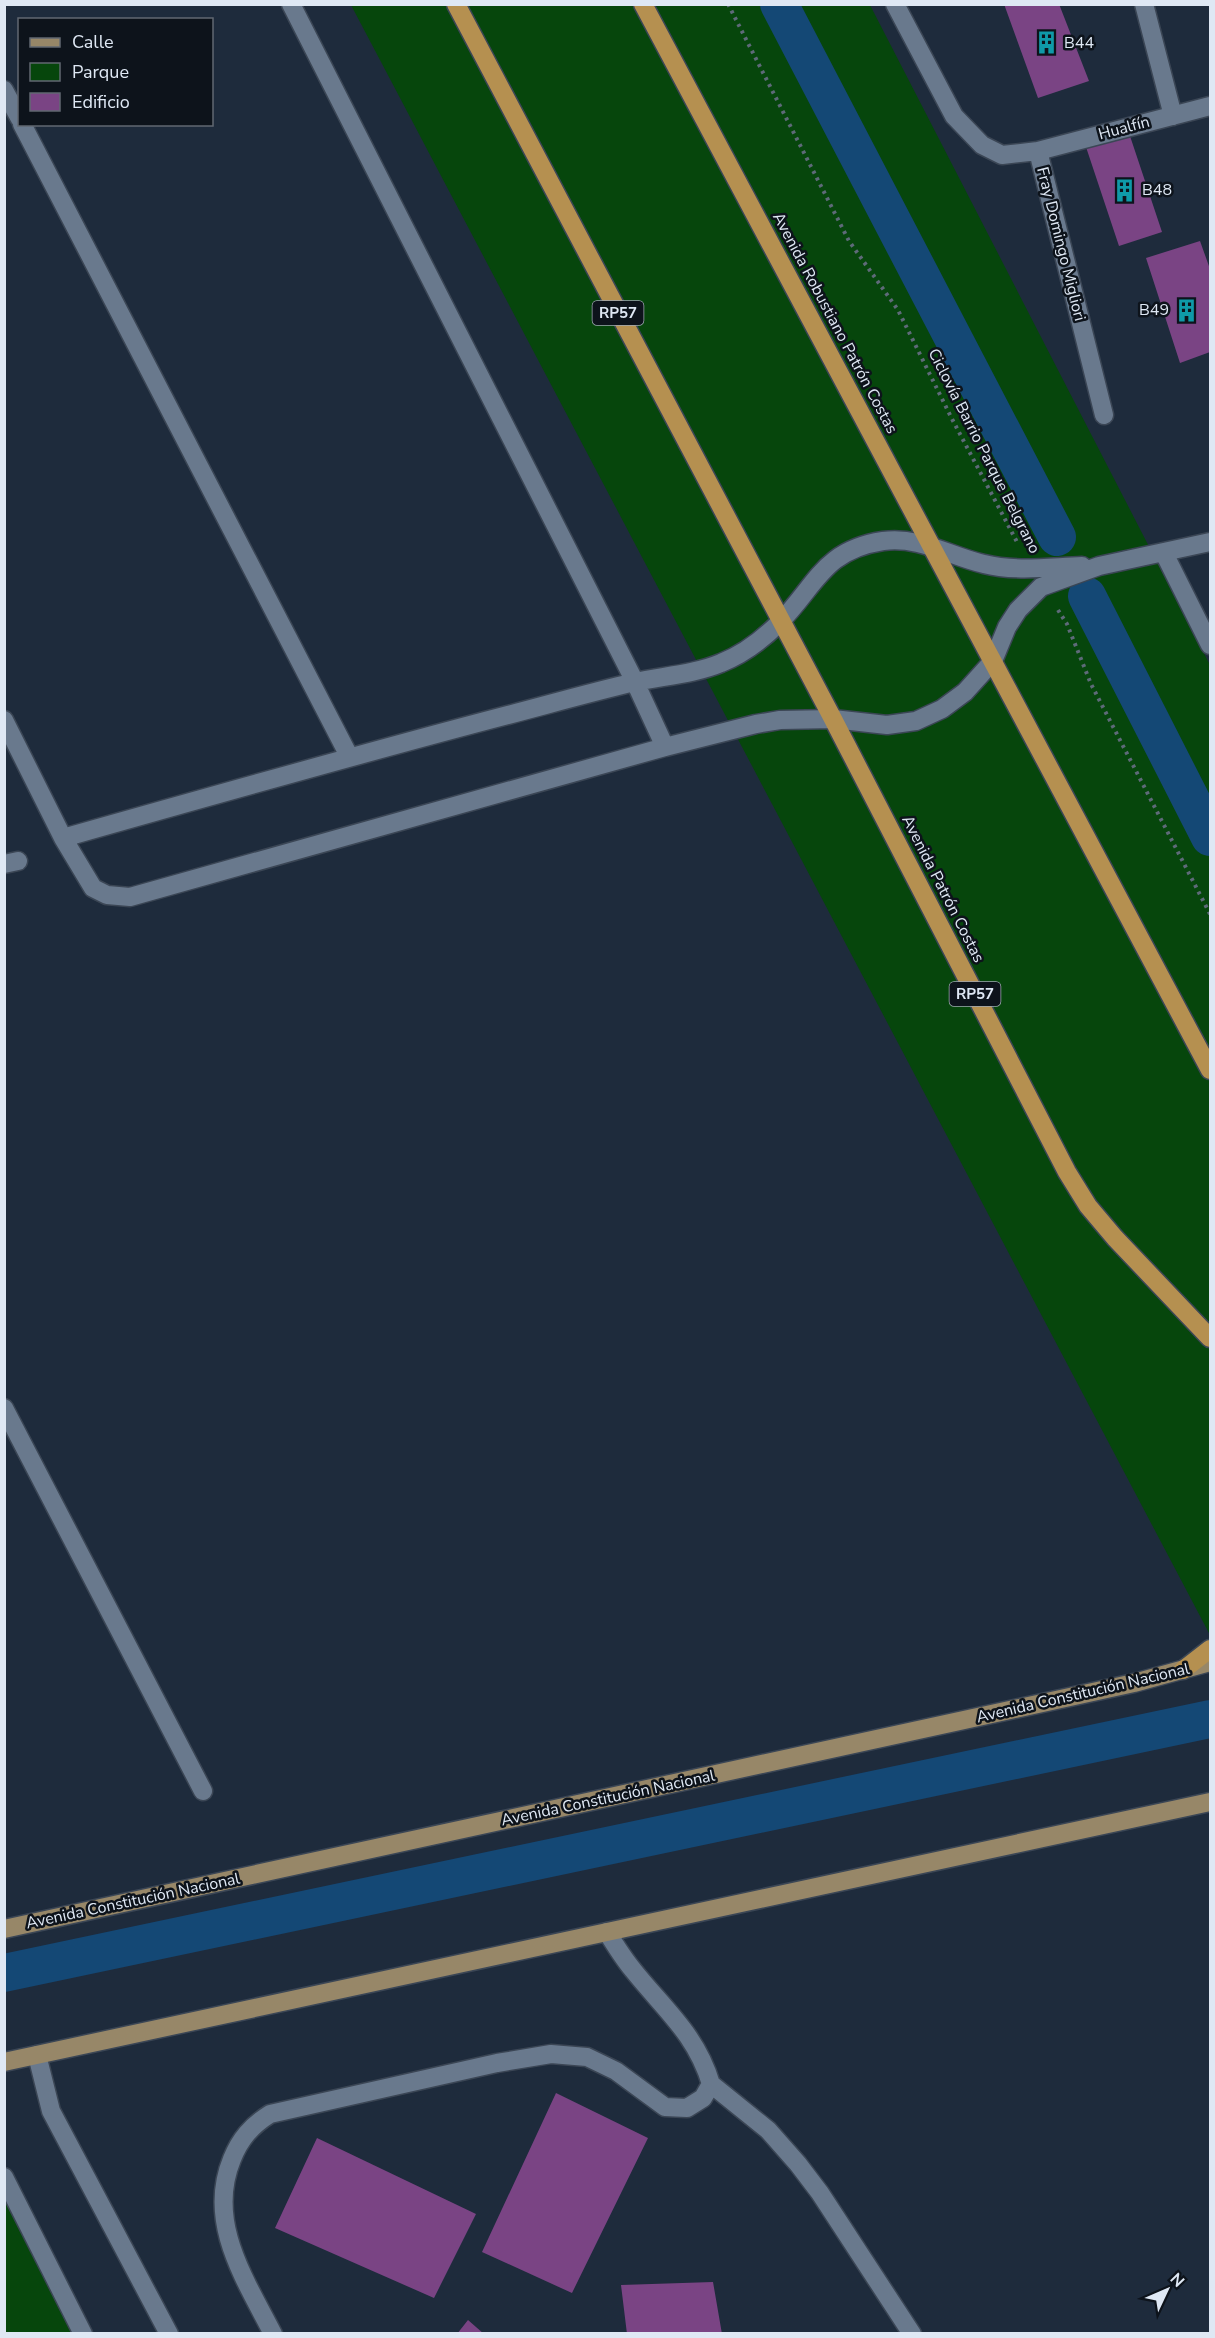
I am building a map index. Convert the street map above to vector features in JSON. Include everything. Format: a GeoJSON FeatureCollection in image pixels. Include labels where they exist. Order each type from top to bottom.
{"type":"FeatureCollection","features":[{"type":"Feature","properties":{"kind":"highway","name":"RP57"},"geometry":{"type":"LineString","coordinates":[[456,4],[781,621]]}},
{"type":"Feature","properties":{"kind":"highway","name":"Avenida Robustiano Patrón Costas"},"geometry":{"type":"LineString","coordinates":[[643,4],[993,661]]}},
{"type":"Feature","properties":{"kind":"highway","name":"Avenida Patrón Costas"},"geometry":{"type":"LineString","coordinates":[[781,621],[1067,1172],[1088,1206],[1115,1238],[1210,1338]]}},
{"type":"Feature","properties":{"kind":"highway"},"geometry":{"type":"LineString","coordinates":[[993,661],[1210,1070]]}},
{"type":"Feature","properties":{"kind":"highway"},"geometry":{"type":"LineString","coordinates":[[1183,1670],[1210,1649]]}},
{"type":"Feature","properties":{"kind":"main road","name":"Avenida Constitución Nacional"},"geometry":{"type":"LineString","coordinates":[[4,1929],[1134,1683],[1210,1662]]}},
{"type":"Feature","properties":{"kind":"main road"},"geometry":{"type":"LineString","coordinates":[[4,2062],[1210,1802]]}},
{"type":"Feature","properties":{"kind":"street"},"geometry":{"type":"LineString","coordinates":[[291,4],[635,682],[665,747]]}},
{"type":"Feature","properties":{"kind":"street","name":"Fray Domingo Migliori"},"geometry":{"type":"LineString","coordinates":[[895,4],[954,116],[982,145],[1002,155],[1038,152],[1104,415]]}},
{"type":"Feature","properties":{"kind":"street"},"geometry":{"type":"LineString","coordinates":[[1144,4],[1173,116]]}},
{"type":"Feature","properties":{"kind":"street"},"geometry":{"type":"LineString","coordinates":[[4,90],[18,115]]}},
{"type":"Feature","properties":{"kind":"street","name":"Hualfín"},"geometry":{"type":"LineString","coordinates":[[1038,152],[1210,106]]}},
{"type":"Feature","properties":{"kind":"street"},"geometry":{"type":"LineString","coordinates":[[23,126],[349,756]]}},
{"type":"Feature","properties":{"kind":"street"},"geometry":{"type":"LineString","coordinates":[[63,838],[349,756],[635,682],[719,664],[750,649],[781,621],[815,577],[831,562],[857,547],[902,540],[932,545],[982,564],[1031,568],[1099,566]]}},
{"type":"Feature","properties":{"kind":"street"},"geometry":{"type":"LineString","coordinates":[[4,720],[63,838],[93,888],[107,895],[130,897],[665,747],[780,720],[833,719],[887,725],[916,721],[942,709],[964,692],[993,661],[1007,627],[1018,610],[1041,587],[1099,566],[1210,542]]}},
{"type":"Feature","properties":{"kind":"street"},"geometry":{"type":"LineString","coordinates":[[1164,553],[1210,645]]}},
{"type":"Feature","properties":{"kind":"street"},"geometry":{"type":"LineString","coordinates":[[4,1408],[203,1791]]}},
{"type":"Feature","properties":{"kind":"street"},"geometry":{"type":"LineString","coordinates":[[607,1932],[632,1969],[677,2019],[705,2062],[711,2084],[768,2130],[798,2164],[820,2193],[912,2334]]}},
{"type":"Feature","properties":{"kind":"street"},"geometry":{"type":"LineString","coordinates":[[273,2334],[236,2259],[225,2227],[222,2200],[225,2176],[238,2144],[254,2125],[270,2114],[497,2063],[551,2054],[587,2057],[616,2072],[665,2108],[687,2108],[703,2098],[711,2084]]}},
{"type":"Feature","properties":{"kind":"street"},"geometry":{"type":"LineString","coordinates":[[37,2055],[51,2111],[169,2334]]}},
{"type":"Feature","properties":{"kind":"street"},"geometry":{"type":"LineString","coordinates":[[4,2177],[83,2334]]}},
{"type":"Feature","properties":{"kind":"path","name":"Ciclovía Barrio Parque Belgrano"},"geometry":{"type":"LineString","coordinates":[[728,4],[849,241],[898,310],[951,417],[1031,568]]}},
{"type":"Feature","properties":{"kind":"path"},"geometry":{"type":"LineString","coordinates":[[1041,587],[1067,624],[1091,684],[1210,914]]}},
{"type":"Feature","properties":{"kind":"green space"},"geometry":{"type":"Polygon","coordinates":[[[351,5],[870,5],[1210,665],[1210,1635],[351,5]]]}},
{"type":"Feature","properties":{"kind":"green space"},"geometry":{"type":"Polygon","coordinates":[[[5,2195],[77,2333],[5,2333],[5,2195]]]}},
{"type":"Feature","properties":{"kind":"building","name":"B44"},"geometry":{"type":"Polygon","coordinates":[[[1004,4],[1059,4],[1089,81],[1038,98],[1004,4]]]}},
{"type":"Feature","properties":{"kind":"building","name":"B48"},"geometry":{"type":"Polygon","coordinates":[[[1129,133],[1162,232],[1119,246],[1086,147],[1129,133]]]}},
{"type":"Feature","properties":{"kind":"building","name":"B49"},"geometry":{"type":"Polygon","coordinates":[[[1200,241],[1210,269],[1210,352],[1180,363],[1146,258],[1200,241]]]}},
{"type":"Feature","properties":{"kind":"building"},"geometry":{"type":"Polygon","coordinates":[[[556,2093],[648,2138],[572,2293],[482,2252],[556,2093]]]}},
{"type":"Feature","properties":{"kind":"building"},"geometry":{"type":"Polygon","coordinates":[[[317,2138],[476,2214],[434,2298],[275,2228],[317,2138]]]}},
{"type":"Feature","properties":{"kind":"building"},"geometry":{"type":"Polygon","coordinates":[[[713,2282],[722,2334],[627,2334],[621,2285],[713,2282]]]}},
{"type":"Feature","properties":{"kind":"building"},"geometry":{"type":"Polygon","coordinates":[[[468,2320],[484,2334],[457,2334],[468,2320]]]}},
{"type":"Feature","properties":{"kind":"waterway"},"geometry":{"type":"LineString","coordinates":[[779,4],[1057,537]]}},
{"type":"Feature","properties":{"kind":"waterway"},"geometry":{"type":"LineString","coordinates":[[1087,596],[1210,837]]}},
{"type":"Feature","properties":{"kind":"waterway"},"geometry":{"type":"LineString","coordinates":[[4,1973],[1210,1719]]}},
{"type":"Feature","properties":{"kind":"place","name":"B44"},"geometry":{"type":"Point","coordinates":[1046,43]}},
{"type":"Feature","properties":{"kind":"place","name":"B48"},"geometry":{"type":"Point","coordinates":[1124,190]}},
{"type":"Feature","properties":{"kind":"place","name":"B49"},"geometry":{"type":"Point","coordinates":[1187,310]}}]}
